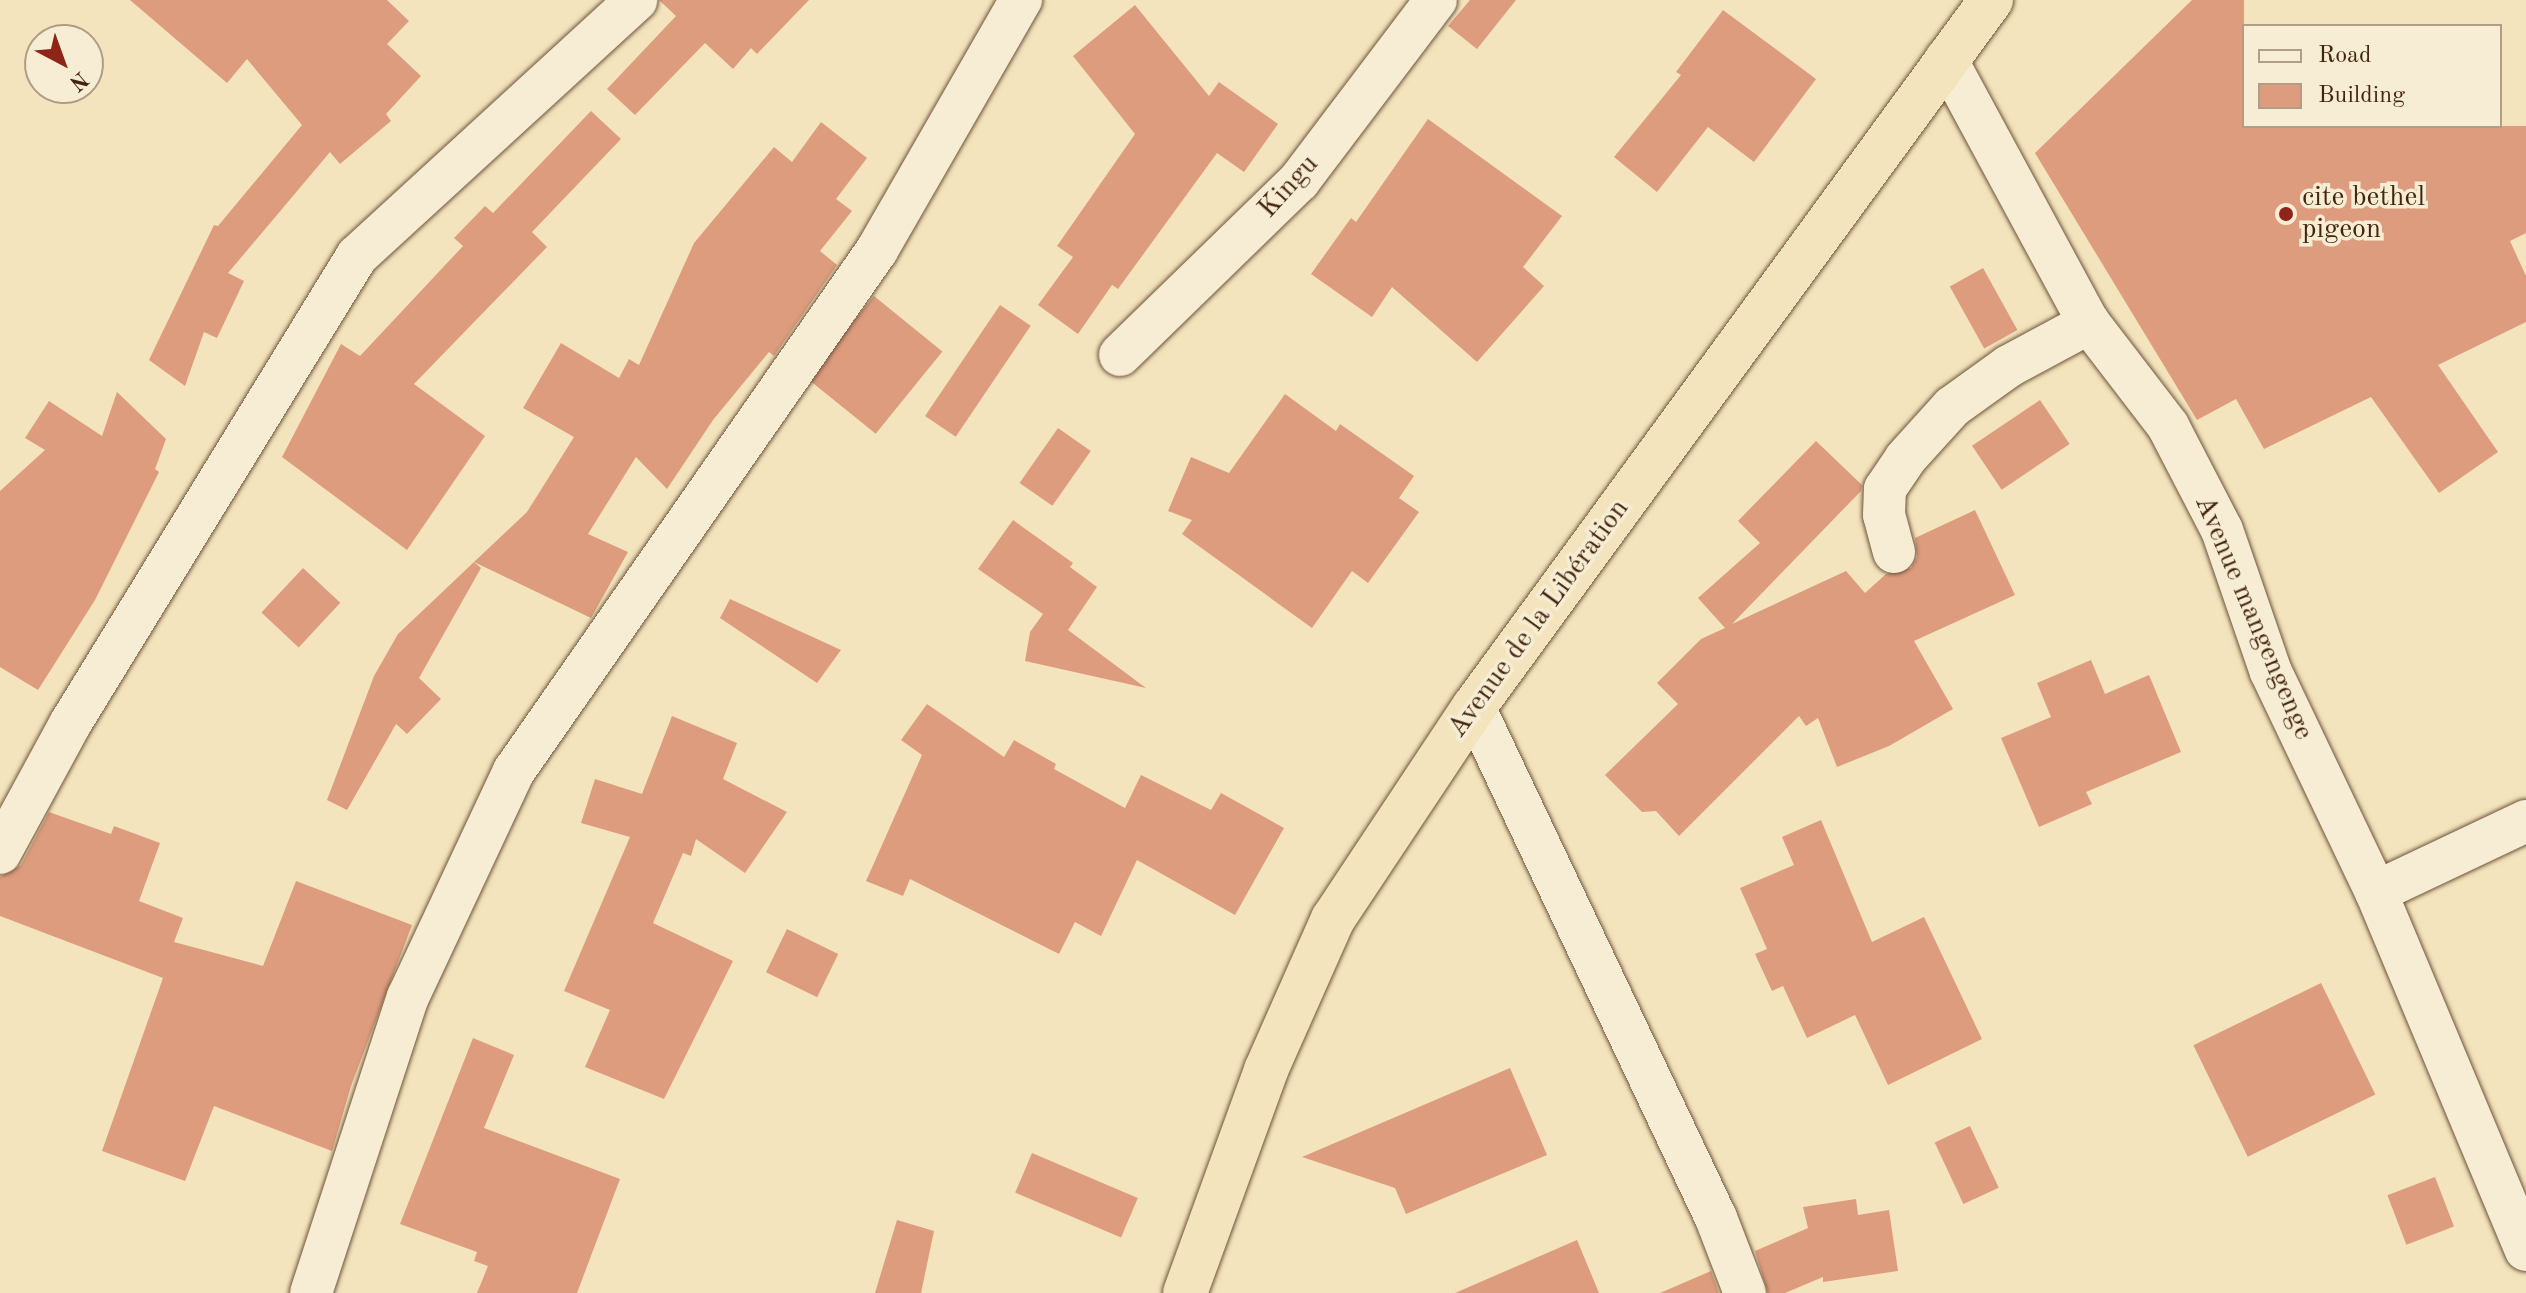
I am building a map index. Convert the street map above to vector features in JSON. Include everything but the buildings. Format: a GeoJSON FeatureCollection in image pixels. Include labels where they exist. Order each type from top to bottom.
{"type":"FeatureCollection","features":[{"type":"Feature","properties":{"kind":"highway","name":"Avenue de la Libération"},"geometry":{"type":"LineString","coordinates":[[1185,1293],[1266,1070],[1333,919],[1474,707],[1991,0]]}},
{"type":"Feature","properties":{"kind":"street"},"geometry":{"type":"LineString","coordinates":[[0,853],[70,724],[357,256],[636,0]]}},
{"type":"Feature","properties":{"kind":"street"},"geometry":{"type":"LineString","coordinates":[[311,1293],[408,997],[514,771],[877,250],[1021,0]]}},
{"type":"Feature","properties":{"kind":"street","name":"Kingu"},"geometry":{"type":"LineString","coordinates":[[1120,355],[1299,181],[1436,0]]}},
{"type":"Feature","properties":{"kind":"street","name":"Avenue mangengenge"},"geometry":{"type":"LineString","coordinates":[[1946,59],[2089,323],[2168,426],[2222,530],[2271,672],[2376,892],[2526,1250]]}},
{"type":"Feature","properties":{"kind":"street"},"geometry":{"type":"LineString","coordinates":[[1894,552],[1884,515],[1885,489],[1905,459],[1963,399],[2009,366],[2089,323]]}},
{"type":"Feature","properties":{"kind":"street"},"geometry":{"type":"LineString","coordinates":[[1474,707],[1716,1218],[1745,1293]]}},
{"type":"Feature","properties":{"kind":"street"},"geometry":{"type":"LineString","coordinates":[[2376,892],[2526,821]]}},
{"type":"Feature","properties":{"kind":"place","name":"cite bethel pigeon"},"geometry":{"type":"Point","coordinates":[2286,214]}}]}
